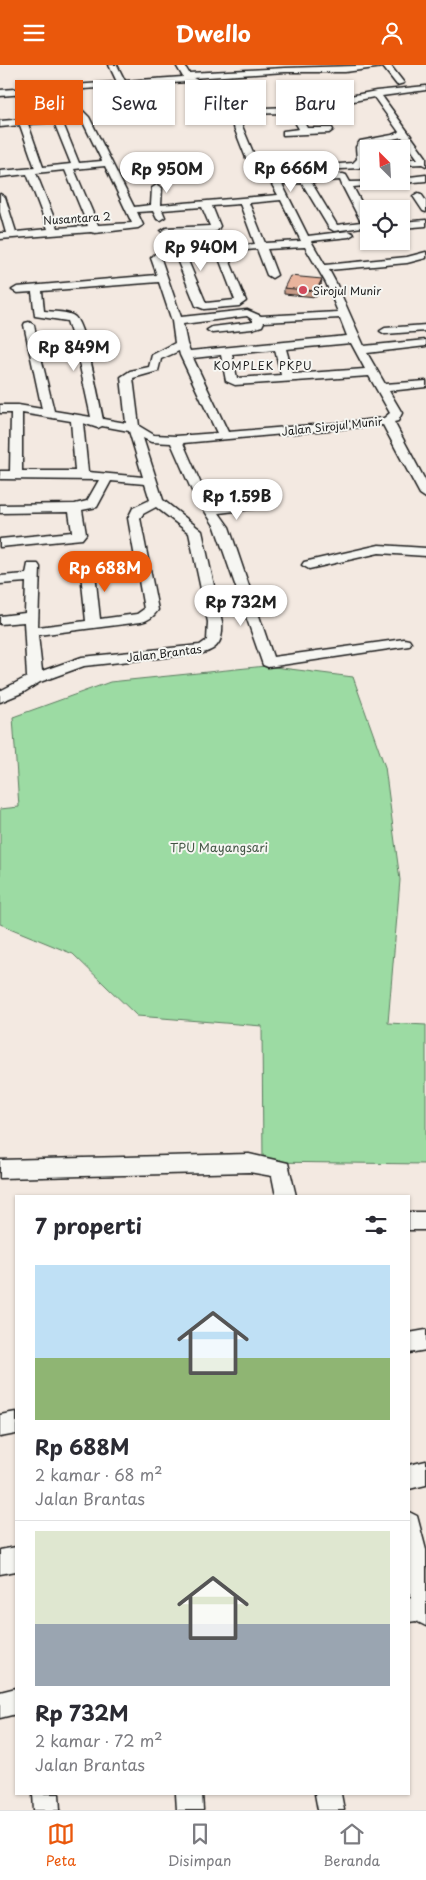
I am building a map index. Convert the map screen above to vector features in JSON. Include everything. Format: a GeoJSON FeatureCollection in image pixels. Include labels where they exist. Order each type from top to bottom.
{"type":"FeatureCollection","features":[{"type":"Feature","properties":{"kind":"street"},"geometry":{"type":"LineString","coordinates":[[113,65],[120,80]]}},
{"type":"Feature","properties":{"kind":"street"},"geometry":{"type":"LineString","coordinates":[[180,65],[187,77]]}},
{"type":"Feature","properties":{"kind":"street"},"geometry":{"type":"LineString","coordinates":[[159,80],[262,68],[345,70],[380,65]]}},
{"type":"Feature","properties":{"kind":"street"},"geometry":{"type":"LineString","coordinates":[[386,65],[400,83]]}},
{"type":"Feature","properties":{"kind":"street","name":"Jalan Sirojul Munir"},"geometry":{"type":"LineString","coordinates":[[187,77],[193,80]]}},
{"type":"Feature","properties":{"kind":"street"},"geometry":{"type":"LineString","coordinates":[[354,100],[376,94],[426,89]]}},
{"type":"Feature","properties":{"kind":"street"},"geometry":{"type":"LineString","coordinates":[[0,93],[15,93]]}},
{"type":"Feature","properties":{"kind":"street"},"geometry":{"type":"LineString","coordinates":[[376,94],[425,162]]}},
{"type":"Feature","properties":{"kind":"street"},"geometry":{"type":"LineString","coordinates":[[0,101],[15,99]]}},
{"type":"Feature","properties":{"kind":"street"},"geometry":{"type":"LineString","coordinates":[[1,112],[3,124]]}},
{"type":"Feature","properties":{"kind":"street"},"geometry":{"type":"LineString","coordinates":[[85,117],[130,210],[286,197]]}},
{"type":"Feature","properties":{"kind":"street"},"geometry":{"type":"LineString","coordinates":[[24,125],[54,232]]}},
{"type":"Feature","properties":{"kind":"street"},"geometry":{"type":"LineString","coordinates":[[59,125],[95,229]]}},
{"type":"Feature","properties":{"kind":"street","name":"Jalan Sirojul Munir"},"geometry":{"type":"LineString","coordinates":[[0,409],[18,409],[98,424],[134,428],[151,438],[176,440],[387,421],[394,418],[396,413],[354,339],[331,283],[306,242],[275,175],[257,165],[251,158],[237,125]]}},
{"type":"Feature","properties":{"kind":"street"},"geometry":{"type":"LineString","coordinates":[[301,125],[304,131]]}},
{"type":"Feature","properties":{"kind":"street"},"geometry":{"type":"LineString","coordinates":[[286,133],[329,130]]}},
{"type":"Feature","properties":{"kind":"street"},"geometry":{"type":"LineString","coordinates":[[356,167],[362,160],[360,147],[363,143],[395,137],[405,132]]}},
{"type":"Feature","properties":{"kind":"street"},"geometry":{"type":"LineString","coordinates":[[0,161],[2,174],[108,163]]}},
{"type":"Feature","properties":{"kind":"street"},"geometry":{"type":"LineString","coordinates":[[410,162],[425,162]]}},
{"type":"Feature","properties":{"kind":"street"},"geometry":{"type":"LineString","coordinates":[[318,169],[360,166]]}},
{"type":"Feature","properties":{"kind":"street"},"geometry":{"type":"LineString","coordinates":[[275,175],[305,180],[360,181]]}},
{"type":"Feature","properties":{"kind":"street"},"geometry":{"type":"LineString","coordinates":[[345,181],[360,177]]}},
{"type":"Feature","properties":{"kind":"street"},"geometry":{"type":"LineString","coordinates":[[410,180],[426,179]]}},
{"type":"Feature","properties":{"kind":"street"},"geometry":{"type":"LineString","coordinates":[[305,180],[332,227],[337,229],[367,223],[345,181]]}},
{"type":"Feature","properties":{"kind":"street"},"geometry":{"type":"LineString","coordinates":[[157,188],[156,207],[166,231],[167,245]]}},
{"type":"Feature","properties":{"kind":"street"},"geometry":{"type":"LineString","coordinates":[[418,196],[426,209]]}},
{"type":"Feature","properties":{"kind":"street"},"geometry":{"type":"LineString","coordinates":[[0,197],[12,235]]}},
{"type":"Feature","properties":{"kind":"street"},"geometry":{"type":"LineString","coordinates":[[244,201],[272,275]]}},
{"type":"Feature","properties":{"kind":"street"},"geometry":{"type":"LineString","coordinates":[[166,231],[214,229],[215,227],[206,204]]}},
{"type":"Feature","properties":{"kind":"street","name":"Nusantara 2"},"geometry":{"type":"LineString","coordinates":[[0,236],[137,226],[130,210]]}},
{"type":"Feature","properties":{"kind":"street"},"geometry":{"type":"LineString","coordinates":[[410,224],[426,223]]}},
{"type":"Feature","properties":{"kind":"street"},"geometry":{"type":"LineString","coordinates":[[224,436],[183,350],[177,321],[156,258],[158,256],[180,253],[306,242],[360,233]]}},
{"type":"Feature","properties":{"kind":"street"},"geometry":{"type":"LineString","coordinates":[[180,253],[202,305],[239,303],[241,301],[220,249]]}},
{"type":"Feature","properties":{"kind":"street"},"geometry":{"type":"LineString","coordinates":[[322,268],[407,260],[426,255]]}},
{"type":"Feature","properties":{"kind":"street"},"geometry":{"type":"LineString","coordinates":[[37,289],[40,314],[52,301],[164,278]]}},
{"type":"Feature","properties":{"kind":"street"},"geometry":{"type":"LineString","coordinates":[[17,290],[37,289],[72,319],[82,348],[98,424]]}},
{"type":"Feature","properties":{"kind":"street"},"geometry":{"type":"LineString","coordinates":[[177,321],[247,313],[259,319],[343,315]]}},
{"type":"Feature","properties":{"kind":"street"},"geometry":{"type":"LineString","coordinates":[[212,330],[252,326],[258,324],[259,319]]}},
{"type":"Feature","properties":{"kind":"street"},"geometry":{"type":"LineString","coordinates":[[30,325],[31,341],[49,415]]}},
{"type":"Feature","properties":{"kind":"street"},"geometry":{"type":"LineString","coordinates":[[385,331],[426,328]]}},
{"type":"Feature","properties":{"kind":"street"},"geometry":{"type":"LineString","coordinates":[[31,632],[141,618],[151,611],[134,518],[138,511],[158,502],[134,428],[127,377],[134,373],[154,369],[156,357],[177,348],[183,350],[226,351],[354,339]]}},
{"type":"Feature","properties":{"kind":"street"},"geometry":{"type":"LineString","coordinates":[[361,350],[426,343]]}},
{"type":"Feature","properties":{"kind":"street"},"geometry":{"type":"LineString","coordinates":[[280,347],[288,379]]}},
{"type":"Feature","properties":{"kind":"street"},"geometry":{"type":"LineString","coordinates":[[226,351],[232,381],[235,383],[373,372]]}},
{"type":"Feature","properties":{"kind":"street"},"geometry":{"type":"LineString","coordinates":[[383,388],[426,384]]}},
{"type":"Feature","properties":{"kind":"street"},"geometry":{"type":"LineString","coordinates":[[16,474],[15,416],[18,409]]}},
{"type":"Feature","properties":{"kind":"street"},"geometry":{"type":"LineString","coordinates":[[77,420],[82,475]]}},
{"type":"Feature","properties":{"kind":"street"},"geometry":{"type":"LineString","coordinates":[[387,421],[420,473],[426,494]]}},
{"type":"Feature","properties":{"kind":"street"},"geometry":{"type":"LineString","coordinates":[[176,440],[194,482],[222,527],[268,662],[404,643]]}},
{"type":"Feature","properties":{"kind":"street"},"geometry":{"type":"LineString","coordinates":[[0,475],[82,475],[150,481]]}},
{"type":"Feature","properties":{"kind":"street"},"geometry":{"type":"LineString","coordinates":[[0,509],[75,508],[92,504],[106,478]]}},
{"type":"Feature","properties":{"kind":"street","name":"Jalan Brantas"},"geometry":{"type":"LineString","coordinates":[[0,697],[19,689],[35,679],[82,662],[203,649],[214,642],[216,637],[215,622],[195,531],[158,502]]}},
{"type":"Feature","properties":{"kind":"street"},"geometry":{"type":"LineString","coordinates":[[212,510],[259,504]]}},
{"type":"Feature","properties":{"kind":"street"},"geometry":{"type":"LineString","coordinates":[[0,543],[77,537],[79,534],[75,508]]}},
{"type":"Feature","properties":{"kind":"street"},"geometry":{"type":"LineString","coordinates":[[309,565],[379,549],[426,552]]}},
{"type":"Feature","properties":{"kind":"street"},"geometry":{"type":"LineString","coordinates":[[87,564],[94,625]]}},
{"type":"Feature","properties":{"kind":"street"},"geometry":{"type":"LineString","coordinates":[[0,580],[32,572],[31,632],[35,679]]}},
{"type":"Feature","properties":{"kind":"street"},"geometry":{"type":"LineString","coordinates":[[0,620],[32,617]]}},
{"type":"Feature","properties":{"kind":"street"},"geometry":{"type":"LineString","coordinates":[[0,1169],[249,1163],[281,1169],[286,1195]]}},
{"type":"Feature","properties":{"kind":"street"},"geometry":{"type":"LineString","coordinates":[[410,1221],[426,1221]]}},
{"type":"Feature","properties":{"kind":"street"},"geometry":{"type":"LineString","coordinates":[[410,1343],[426,1340]]}},
{"type":"Feature","properties":{"kind":"street"},"geometry":{"type":"LineString","coordinates":[[0,1426],[15,1423]]}},
{"type":"Feature","properties":{"kind":"street"},"geometry":{"type":"LineString","coordinates":[[410,1477],[426,1473]]}},
{"type":"Feature","properties":{"kind":"street"},"geometry":{"type":"LineString","coordinates":[[410,1532],[420,1610]]}},
{"type":"Feature","properties":{"kind":"street"},"geometry":{"type":"LineString","coordinates":[[0,1562],[15,1559]]}},
{"type":"Feature","properties":{"kind":"street"},"geometry":{"type":"LineString","coordinates":[[0,1705],[15,1701]]}},
{"type":"Feature","properties":{"kind":"street"},"geometry":{"type":"LineString","coordinates":[[46,1795],[47,1810]]}},
{"type":"Feature","properties":{"kind":"street"},"geometry":{"type":"LineString","coordinates":[[189,1795],[190,1810]]}},
{"type":"Feature","properties":{"kind":"street"},"geometry":{"type":"LineString","coordinates":[[328,1795],[331,1810]]}},
{"type":"Feature","properties":{"kind":"green space","name":"TPU Mayangsari"},"geometry":{"type":"Polygon","coordinates":[[[266,666],[353,677],[385,767],[400,880],[388,1023],[426,1025],[426,1164],[263,1162],[262,1026],[137,1016],[73,954],[0,924],[0,809],[19,807],[13,717],[110,682],[266,666]]]}},
{"type":"Feature","properties":{"kind":"building"},"geometry":{"type":"Polygon","coordinates":[[[290,276],[322,279],[316,291],[284,288],[290,276]]]}},
{"type":"Feature","properties":{"kind":"place","name":"Sirojul Munir"},"geometry":{"type":"Point","coordinates":[303,290]}},
{"type":"Feature","properties":{"kind":"district","name":"KOMPLEK PKPU"},"geometry":{"type":"Point","coordinates":[263,365]}}]}
